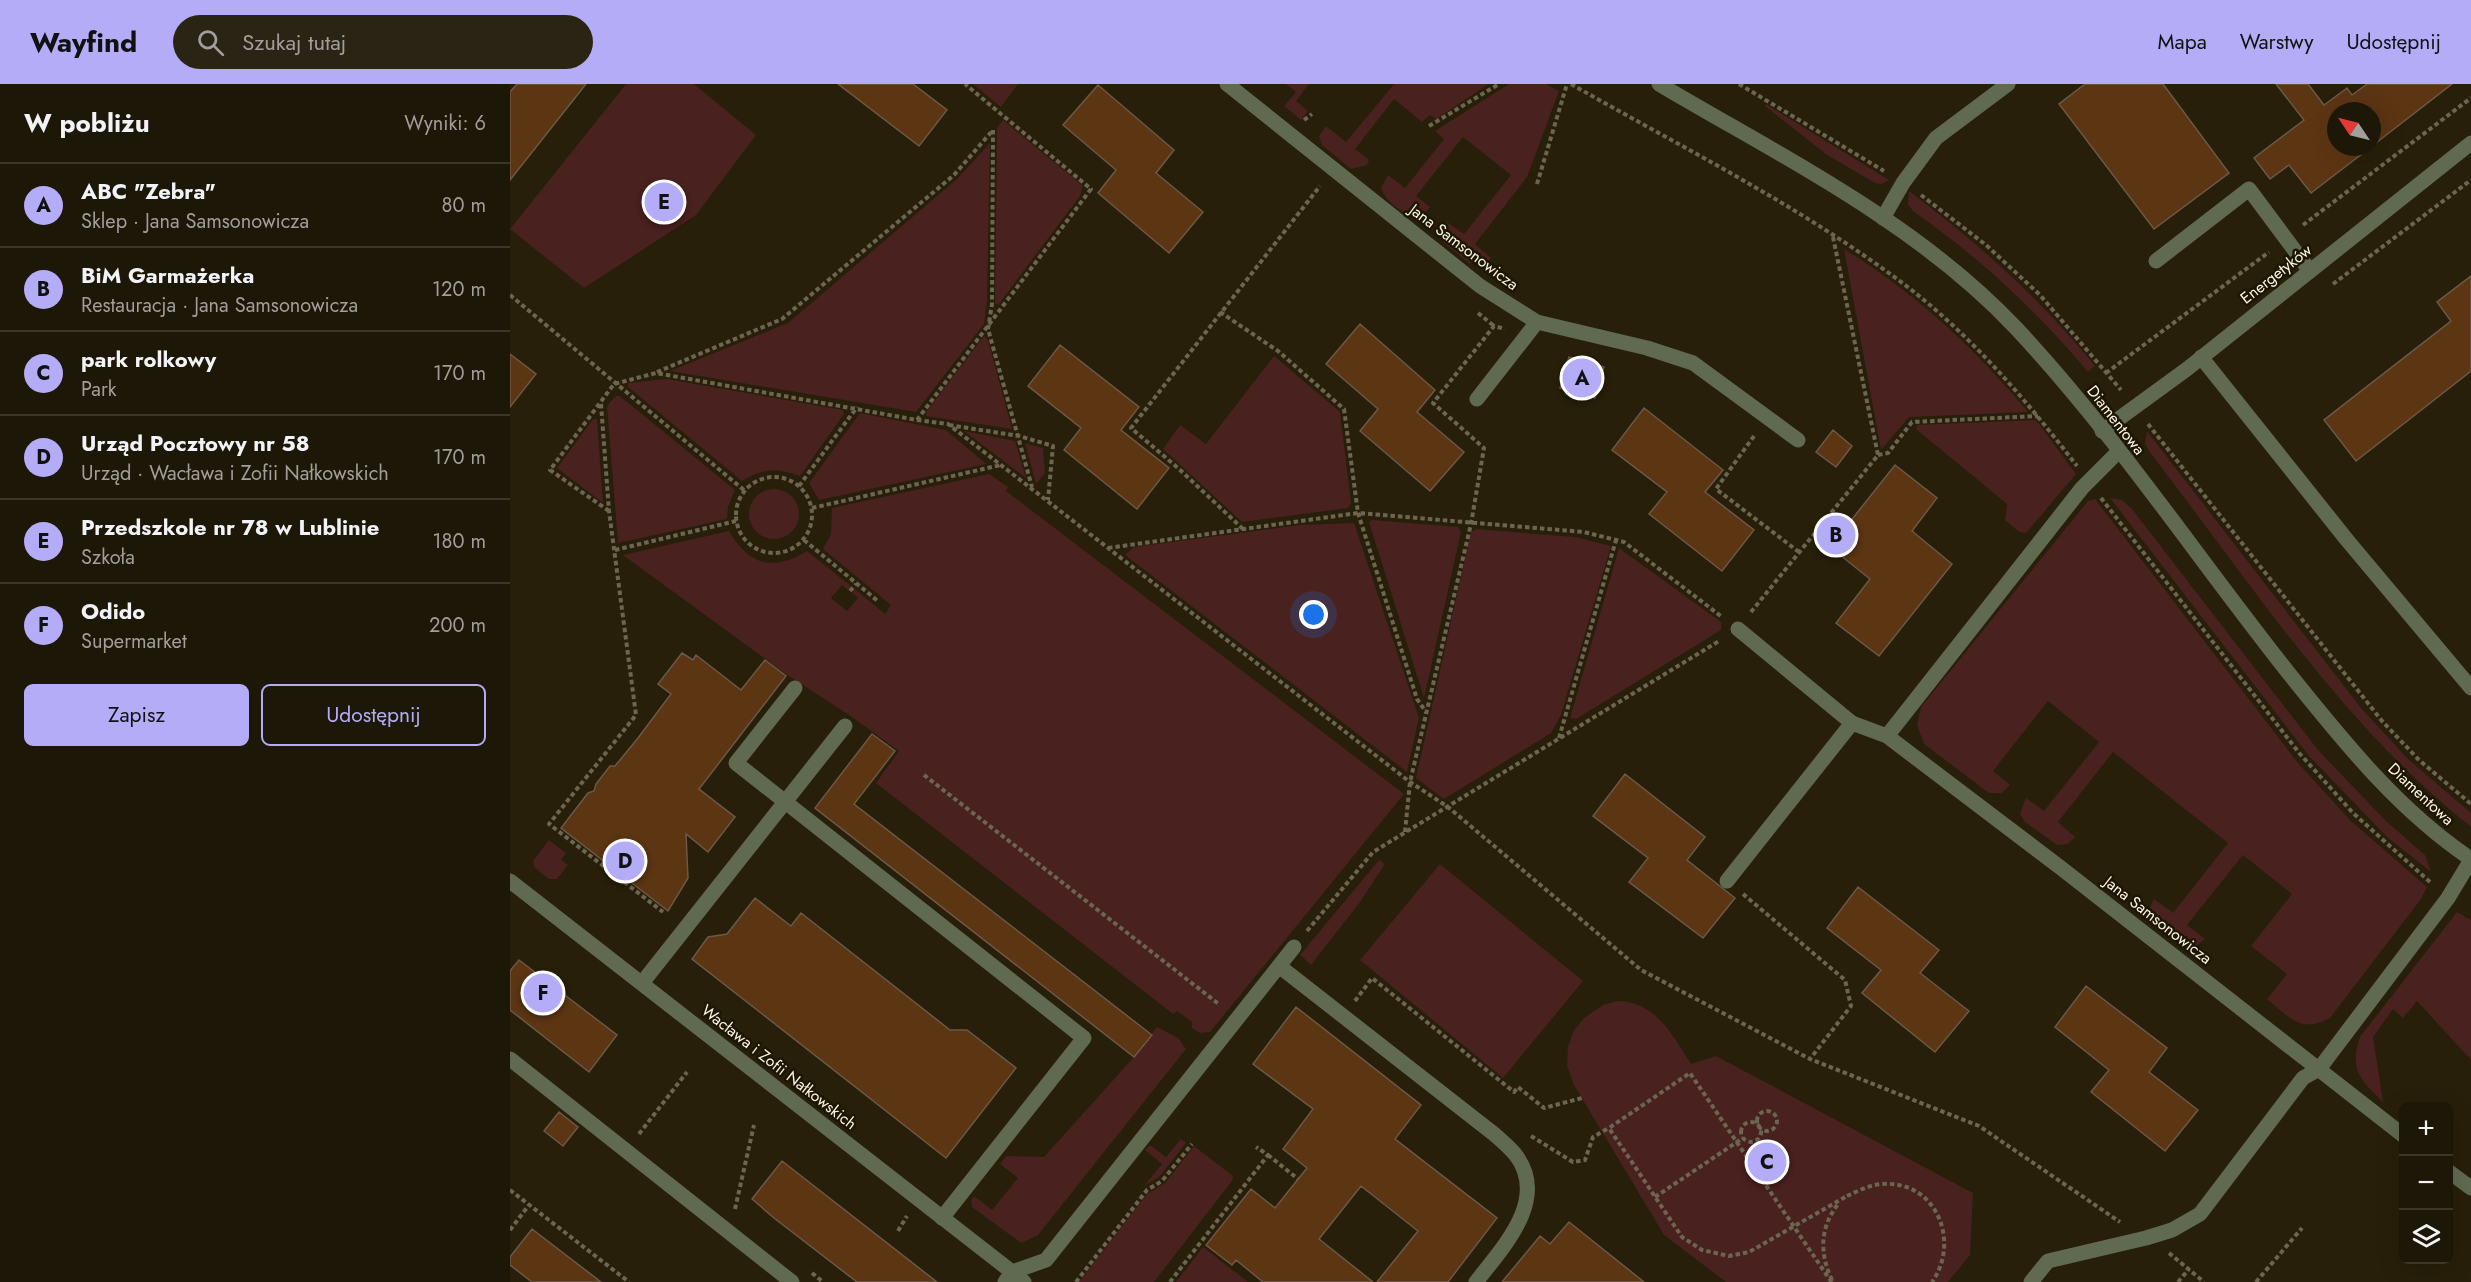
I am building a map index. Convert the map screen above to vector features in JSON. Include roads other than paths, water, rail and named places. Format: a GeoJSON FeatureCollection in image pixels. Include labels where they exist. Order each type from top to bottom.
{"type":"FeatureCollection","features":[{"type":"Feature","properties":{"kind":"street","name":"Jana Samsonowicza"},"geometry":{"type":"LineString","coordinates":[[1227,84],[1532,328],[1647,348],[1693,363],[1798,440]]}},
{"type":"Feature","properties":{"kind":"street","name":"Diamentowa"},"geometry":{"type":"LineString","coordinates":[[1659,84],[1883,218],[1936,257],[2014,326],[2102,431],[2339,736],[2421,821],[2471,860]]}},
{"type":"Feature","properties":{"kind":"street"},"geometry":{"type":"LineString","coordinates":[[1883,218],[1903,183],[1936,138],[2008,84]]}},
{"type":"Feature","properties":{"kind":"street","name":"Energetyków"},"geometry":{"type":"LineString","coordinates":[[2102,431],[2201,357],[2471,143]]}},
{"type":"Feature","properties":{"kind":"street"},"geometry":{"type":"LineString","coordinates":[[2156,261],[2249,189],[2310,271]]}},
{"type":"Feature","properties":{"kind":"street"},"geometry":{"type":"LineString","coordinates":[[1477,399],[1532,328]]}},
{"type":"Feature","properties":{"kind":"street"},"geometry":{"type":"LineString","coordinates":[[2201,357],[2347,540],[2471,688]]}},
{"type":"Feature","properties":{"kind":"street"},"geometry":{"type":"LineString","coordinates":[[1887,736],[2088,481],[2118,452]]}},
{"type":"Feature","properties":{"kind":"street","name":"Jana Samsonowicza"},"geometry":{"type":"LineString","coordinates":[[1738,629],[1852,723],[1887,736],[2399,1133]]}},
{"type":"Feature","properties":{"kind":"street"},"geometry":{"type":"LineString","coordinates":[[795,688],[736,763],[1083,1038],[942,1218]]}},
{"type":"Feature","properties":{"kind":"street"},"geometry":{"type":"LineString","coordinates":[[1727,881],[1852,723]]}},
{"type":"Feature","properties":{"kind":"street"},"geometry":{"type":"LineString","coordinates":[[642,983],[845,726]]}},
{"type":"Feature","properties":{"kind":"street"},"geometry":{"type":"LineString","coordinates":[[2031,1282],[2048,1261],[2172,1230],[2200,1214],[2303,1077],[2319,1069],[2448,898],[2471,860]]}},
{"type":"Feature","properties":{"kind":"street","name":"Wacława i Zofii Nałkowskich"},"geometry":{"type":"LineString","coordinates":[[510,881],[942,1218],[1014,1279]]}},
{"type":"Feature","properties":{"kind":"street"},"geometry":{"type":"LineString","coordinates":[[1014,1279],[1046,1260],[1294,946]]}},
{"type":"Feature","properties":{"kind":"street"},"geometry":{"type":"LineString","coordinates":[[1279,966],[1494,1134],[1515,1154],[1524,1171],[1527,1186],[1525,1204],[1518,1227],[1476,1282]]}},
{"type":"Feature","properties":{"kind":"street"},"geometry":{"type":"LineString","coordinates":[[510,1059],[792,1282]]}},
{"type":"Feature","properties":{"kind":"street"},"geometry":{"type":"LineString","coordinates":[[2453,1175],[2471,1188]]}},
{"type":"Feature","properties":{"kind":"place","name":"Przedszkole nr 78 w Lublinie"},"geometry":{"type":"Point","coordinates":[664,202]}},
{"type":"Feature","properties":{"kind":"place","name":"ABC \"Zebra\""},"geometry":{"type":"Point","coordinates":[1582,378]}},
{"type":"Feature","properties":{"kind":"place","name":"BiM Garmażerka"},"geometry":{"type":"Point","coordinates":[1836,535]}},
{"type":"Feature","properties":{"kind":"place","name":"Urząd Pocztowy nr 58"},"geometry":{"type":"Point","coordinates":[625,861]}},
{"type":"Feature","properties":{"kind":"place","name":"Odido"},"geometry":{"type":"Point","coordinates":[543,993]}},
{"type":"Feature","properties":{"kind":"place","name":"park rolkowy"},"geometry":{"type":"Point","coordinates":[1767,1162]}}]}
